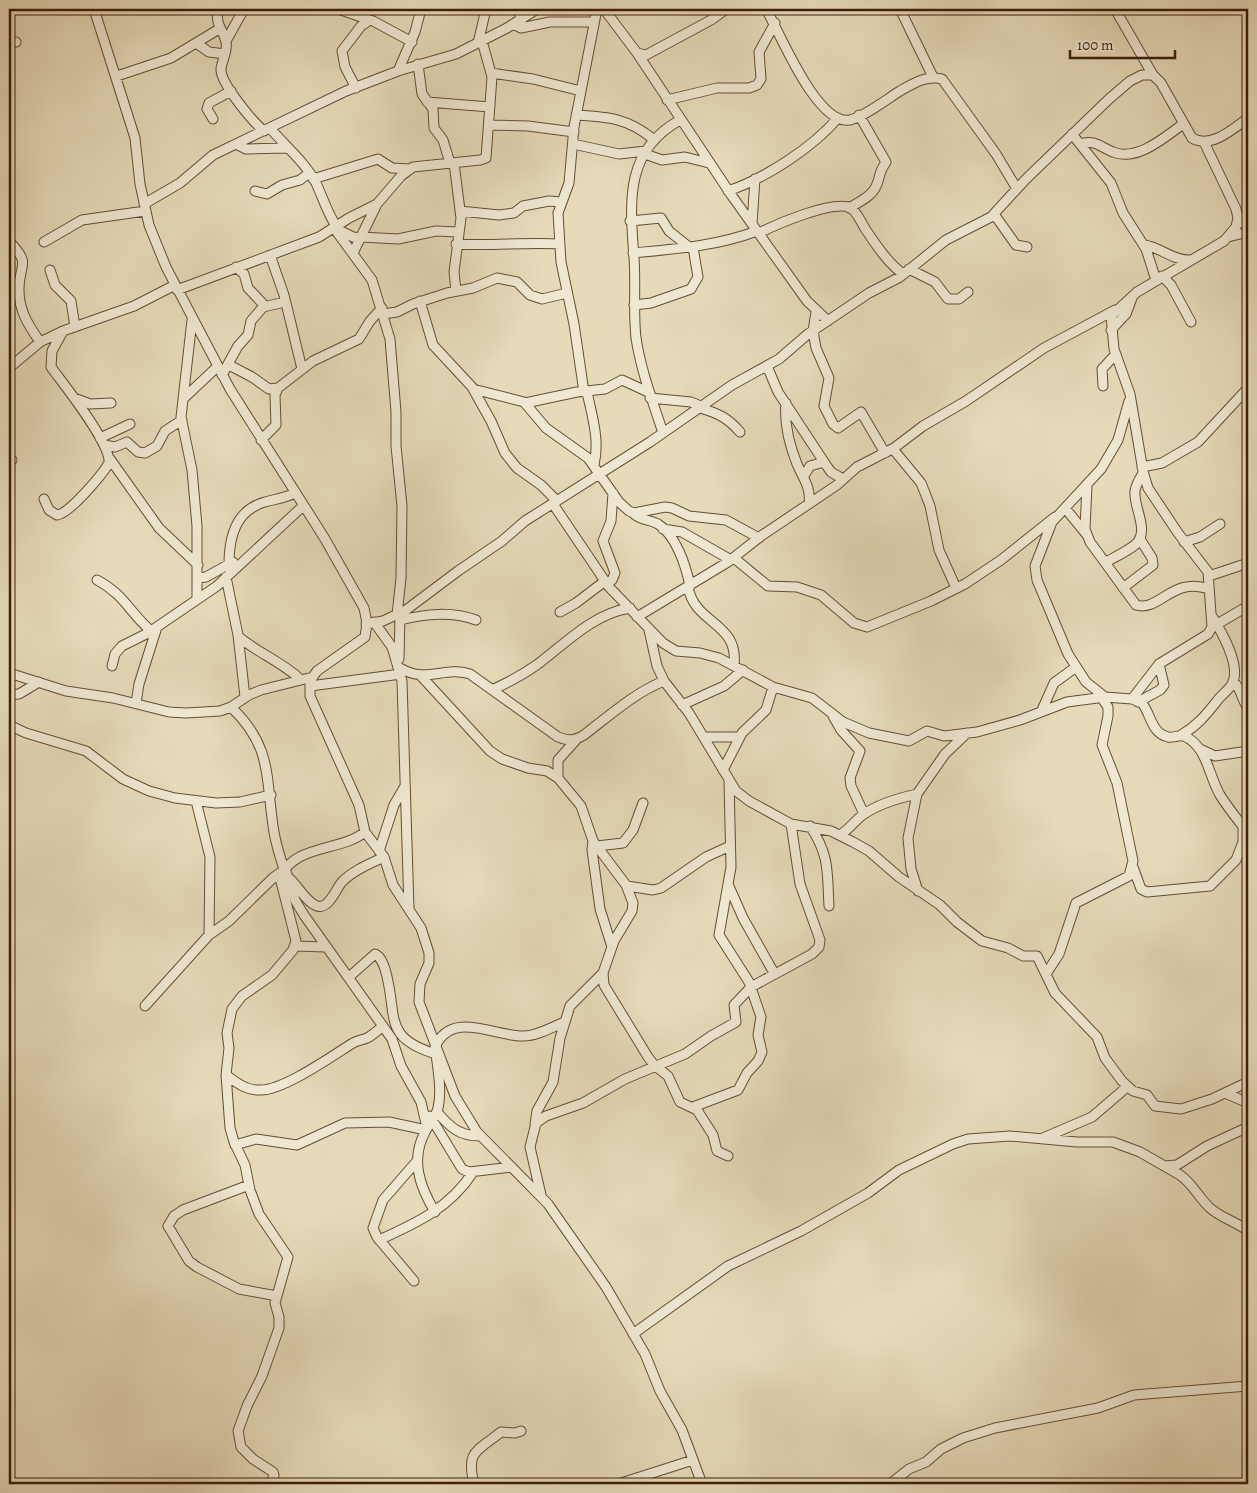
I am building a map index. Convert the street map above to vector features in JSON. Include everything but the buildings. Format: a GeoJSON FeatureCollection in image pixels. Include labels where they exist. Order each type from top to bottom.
{"type":"FeatureCollection","features":[{"type":"Feature","properties":{"kind":"street"},"geometry":{"type":"LineString","coordinates":[[94,9],[94,14],[117,76],[134,138],[145,207],[152,232],[176,288],[220,371],[261,440],[326,539],[364,608],[370,623],[392,647],[400,669]]}},
{"type":"Feature","properties":{"kind":"street"},"geometry":{"type":"LineString","coordinates":[[218,9],[216,18],[226,41]]}},
{"type":"Feature","properties":{"kind":"street"},"geometry":{"type":"LineString","coordinates":[[244,9],[226,41],[221,70],[233,98],[247,111],[252,122],[267,130],[287,148],[311,176],[324,208],[335,227],[372,280],[390,339],[396,412],[396,446],[402,506],[399,616],[400,669],[405,728],[409,909]]}},
{"type":"Feature","properties":{"kind":"street"},"geometry":{"type":"LineString","coordinates":[[338,9],[370,20],[412,42]]}},
{"type":"Feature","properties":{"kind":"street"},"geometry":{"type":"LineString","coordinates":[[398,71],[412,42],[421,9]]}},
{"type":"Feature","properties":{"kind":"street"},"geometry":{"type":"LineString","coordinates":[[255,191],[267,194],[311,176],[378,159],[392,168],[411,169],[486,158],[491,73],[480,42],[486,9]]}},
{"type":"Feature","properties":{"kind":"street"},"geometry":{"type":"LineString","coordinates":[[517,9],[522,19]]}},
{"type":"Feature","properties":{"kind":"street"},"geometry":{"type":"LineString","coordinates":[[44,242],[82,220],[145,207],[180,183],[214,155],[356,88],[418,64],[456,54],[537,9]]}},
{"type":"Feature","properties":{"kind":"street"},"geometry":{"type":"LineString","coordinates":[[594,465],[596,439],[585,392],[567,293],[558,214],[569,183],[576,115],[597,9]]}},
{"type":"Feature","properties":{"kind":"street"},"geometry":{"type":"LineString","coordinates":[[604,9],[637,53],[728,191],[816,312],[828,322]]}},
{"type":"Feature","properties":{"kind":"street"},"geometry":{"type":"LineString","coordinates":[[637,53],[646,55],[658,50],[711,20],[726,9]]}},
{"type":"Feature","properties":{"kind":"street"},"geometry":{"type":"LineString","coordinates":[[766,9],[812,94],[828,113],[838,118],[850,120],[919,80],[933,77],[942,79],[1018,189]]}},
{"type":"Feature","properties":{"kind":"street"},"geometry":{"type":"LineString","coordinates":[[900,9],[933,77]]}},
{"type":"Feature","properties":{"kind":"street"},"geometry":{"type":"LineString","coordinates":[[1115,9],[1153,75],[1161,83],[1192,138],[1204,142],[1228,132],[1248,118]]}},
{"type":"Feature","properties":{"kind":"street"},"geometry":{"type":"LineString","coordinates":[[356,88],[345,68],[342,51],[361,26],[370,20]]}},
{"type":"Feature","properties":{"kind":"street"},"geometry":{"type":"LineString","coordinates":[[513,24],[521,28],[550,22],[593,22]]}},
{"type":"Feature","properties":{"kind":"street"},"geometry":{"type":"LineString","coordinates":[[667,100],[717,88],[749,88],[757,85],[761,79],[759,52],[774,23]]}},
{"type":"Feature","properties":{"kind":"street"},"geometry":{"type":"LineString","coordinates":[[117,76],[171,58],[220,29]]}},
{"type":"Feature","properties":{"kind":"street"},"geometry":{"type":"LineString","coordinates":[[196,43],[209,52],[225,54]]}},
{"type":"Feature","properties":{"kind":"street"},"geometry":{"type":"LineString","coordinates":[[418,64],[422,94],[434,112],[435,131],[443,140],[452,163],[460,211],[454,272],[456,291]]}},
{"type":"Feature","properties":{"kind":"street"},"geometry":{"type":"LineString","coordinates":[[491,73],[533,79],[581,91]]}},
{"type":"Feature","properties":{"kind":"street"},"geometry":{"type":"LineString","coordinates":[[399,616],[502,541],[525,521],[663,434],[732,385],[767,366],[814,331],[906,272],[946,240],[994,214],[1072,134],[1130,81],[1142,75],[1153,75]]}},
{"type":"Feature","properties":{"kind":"street"},"geometry":{"type":"LineString","coordinates":[[213,119],[207,109],[209,104],[231,91]]}},
{"type":"Feature","properties":{"kind":"street"},"geometry":{"type":"LineString","coordinates":[[427,102],[490,106]]}},
{"type":"Feature","properties":{"kind":"street"},"geometry":{"type":"LineString","coordinates":[[576,115],[617,118],[628,122],[653,139]]}},
{"type":"Feature","properties":{"kind":"street"},"geometry":{"type":"LineString","coordinates":[[633,253],[691,247],[737,238],[756,229],[804,214],[829,208],[849,208],[866,198],[876,187],[880,169],[886,162],[859,115]]}},
{"type":"Feature","properties":{"kind":"street"},"geometry":{"type":"LineString","coordinates":[[728,191],[754,179],[811,145],[838,118]]}},
{"type":"Feature","properties":{"kind":"street"},"geometry":{"type":"LineString","coordinates":[[663,434],[649,395],[636,336],[630,221],[632,191],[646,153],[653,139],[680,120]]}},
{"type":"Feature","properties":{"kind":"street"},"geometry":{"type":"LineString","coordinates":[[1080,144],[1092,142],[1114,153],[1132,153],[1146,149],[1183,124]]}},
{"type":"Feature","properties":{"kind":"street"},"geometry":{"type":"LineString","coordinates":[[489,125],[528,126],[574,132]]}},
{"type":"Feature","properties":{"kind":"street"},"geometry":{"type":"LineString","coordinates":[[1072,134],[1111,183],[1118,204],[1144,245],[1159,278],[1170,285],[1191,322]]}},
{"type":"Feature","properties":{"kind":"street"},"geometry":{"type":"LineString","coordinates":[[420,301],[433,345],[473,389],[492,421],[505,453],[512,462],[541,485],[555,502],[606,583],[663,643],[676,650],[700,653],[734,665],[774,687],[812,698],[833,716],[853,727],[899,740],[909,741],[927,731],[944,736],[967,733],[1020,720],[1042,710],[1080,699],[1103,697],[1135,700],[1144,705],[1152,724],[1160,733],[1170,737],[1181,735],[1201,722],[1233,681],[1234,669],[1229,649],[1214,626],[1211,614],[1209,576],[1148,488],[1143,470],[1130,394],[1116,354],[1111,316],[1132,296],[1159,278],[1228,238],[1248,230],[1237,214],[1204,142]]}},
{"type":"Feature","properties":{"kind":"street"},"geometry":{"type":"LineString","coordinates":[[236,144],[246,149],[287,148]]}},
{"type":"Feature","properties":{"kind":"street"},"geometry":{"type":"LineString","coordinates":[[573,144],[619,154],[646,153],[662,160],[685,157],[709,163]]}},
{"type":"Feature","properties":{"kind":"street"},"geometry":{"type":"LineString","coordinates":[[353,253],[377,204],[401,176],[411,169]]}},
{"type":"Feature","properties":{"kind":"street"},"geometry":{"type":"LineString","coordinates":[[754,179],[756,229]]}},
{"type":"Feature","properties":{"kind":"street"},"geometry":{"type":"LineString","coordinates":[[460,211],[499,215],[514,213],[523,206],[561,202]]}},
{"type":"Feature","properties":{"kind":"street"},"geometry":{"type":"LineString","coordinates":[[9,368],[40,342],[63,331],[319,237],[377,204]]}},
{"type":"Feature","properties":{"kind":"street"},"geometry":{"type":"LineString","coordinates":[[849,208],[895,268],[934,282],[948,299],[959,299],[968,292]]}},
{"type":"Feature","properties":{"kind":"street"},"geometry":{"type":"LineString","coordinates":[[994,214],[1016,246],[1027,247]]}},
{"type":"Feature","properties":{"kind":"street"},"geometry":{"type":"LineString","coordinates":[[1228,238],[1236,228],[1237,214]]}},
{"type":"Feature","properties":{"kind":"street"},"geometry":{"type":"LineString","coordinates":[[630,221],[662,218],[669,231],[691,247],[698,278],[691,289],[651,303],[634,306]]}},
{"type":"Feature","properties":{"kind":"street"},"geometry":{"type":"LineString","coordinates":[[335,227],[353,236],[362,238],[398,239],[436,231],[458,232]]}},
{"type":"Feature","properties":{"kind":"street"},"geometry":{"type":"LineString","coordinates":[[9,241],[22,258],[24,268],[18,291],[23,313],[40,342]]}},
{"type":"Feature","properties":{"kind":"street"},"geometry":{"type":"LineString","coordinates":[[456,244],[497,246],[532,242],[560,244]]}},
{"type":"Feature","properties":{"kind":"street"},"geometry":{"type":"LineString","coordinates":[[1144,245],[1154,246],[1172,258],[1189,260]]}},
{"type":"Feature","properties":{"kind":"street"},"geometry":{"type":"LineString","coordinates":[[270,255],[285,302],[302,369]]}},
{"type":"Feature","properties":{"kind":"street"},"geometry":{"type":"LineString","coordinates":[[236,268],[244,274],[248,288],[265,306]]}},
{"type":"Feature","properties":{"kind":"street"},"geometry":{"type":"LineString","coordinates":[[50,270],[55,286],[71,301],[75,327]]}},
{"type":"Feature","properties":{"kind":"street"},"geometry":{"type":"LineString","coordinates":[[261,440],[276,425],[275,395],[278,388],[313,361],[359,339],[370,321],[383,311],[397,312],[420,301],[473,288],[497,278],[517,282],[530,295],[542,299],[567,293]]}},
{"type":"Feature","properties":{"kind":"street"},"geometry":{"type":"LineString","coordinates":[[1112,330],[1126,314],[1132,296]]}},
{"type":"Feature","properties":{"kind":"street"},"geometry":{"type":"LineString","coordinates":[[183,399],[229,365],[238,346],[248,335],[251,321],[265,306],[285,302]]}},
{"type":"Feature","properties":{"kind":"street"},"geometry":{"type":"LineString","coordinates":[[637,617],[733,559],[759,538],[809,504],[865,462],[889,451],[923,426],[966,401],[1044,348],[1117,309]]}},
{"type":"Feature","properties":{"kind":"street"},"geometry":{"type":"LineString","coordinates":[[816,312],[814,331],[819,359],[829,378],[824,406],[833,424],[836,428],[841,428],[855,414],[861,412],[889,451],[921,483],[930,506],[939,550],[956,588]]}},
{"type":"Feature","properties":{"kind":"street"},"geometry":{"type":"LineString","coordinates":[[192,319],[182,420],[192,470],[198,566],[197,597]]}},
{"type":"Feature","properties":{"kind":"street"},"geometry":{"type":"LineString","coordinates":[[63,331],[52,351],[51,368],[74,398],[110,458],[159,528],[198,566]]}},
{"type":"Feature","properties":{"kind":"street"},"geometry":{"type":"LineString","coordinates":[[1103,386],[1102,369],[1116,354]]}},
{"type":"Feature","properties":{"kind":"street"},"geometry":{"type":"LineString","coordinates":[[229,365],[252,377],[269,389],[278,388]]}},
{"type":"Feature","properties":{"kind":"street"},"geometry":{"type":"LineString","coordinates":[[767,366],[786,403],[824,462],[831,472],[843,479]]}},
{"type":"Feature","properties":{"kind":"street"},"geometry":{"type":"LineString","coordinates":[[632,383],[639,378],[643,371]]}},
{"type":"Feature","properties":{"kind":"street"},"geometry":{"type":"LineString","coordinates":[[525,403],[605,389],[622,380],[632,383],[649,395],[691,402],[716,412],[726,418],[740,432]]}},
{"type":"Feature","properties":{"kind":"street"},"geometry":{"type":"LineString","coordinates":[[1143,470],[1162,464],[1198,442],[1248,388]]}},
{"type":"Feature","properties":{"kind":"street"},"geometry":{"type":"LineString","coordinates":[[473,389],[519,399],[525,403],[546,428],[588,458],[619,502],[638,518],[655,522],[663,529],[674,543],[692,601],[700,611],[730,637],[735,653],[734,665]]}},
{"type":"Feature","properties":{"kind":"street"},"geometry":{"type":"LineString","coordinates":[[663,529],[682,532],[733,559],[768,586],[797,587],[821,595],[861,626],[874,625],[956,588],[995,564],[1066,508],[1101,468],[1118,440],[1130,394]]}},
{"type":"Feature","properties":{"kind":"street"},"geometry":{"type":"LineString","coordinates":[[74,398],[90,404],[111,403]]}},
{"type":"Feature","properties":{"kind":"street"},"geometry":{"type":"LineString","coordinates":[[786,403],[785,424],[796,461],[809,486],[809,504]]}},
{"type":"Feature","properties":{"kind":"street"},"geometry":{"type":"LineString","coordinates":[[102,442],[115,447],[127,442],[138,452],[145,453],[157,446],[165,431],[182,420]]}},
{"type":"Feature","properties":{"kind":"street"},"geometry":{"type":"LineString","coordinates":[[102,442],[130,424]]}},
{"type":"Feature","properties":{"kind":"street"},"geometry":{"type":"LineString","coordinates":[[44,499],[53,513],[56,515],[64,513],[106,468],[110,458]]}},
{"type":"Feature","properties":{"kind":"street"},"geometry":{"type":"LineString","coordinates":[[804,476],[810,466],[824,462]]}},
{"type":"Feature","properties":{"kind":"street"},"geometry":{"type":"LineString","coordinates":[[1123,588],[1153,565],[1152,558],[1140,539],[1141,523],[1136,489],[1143,470]]}},
{"type":"Feature","properties":{"kind":"street"},"geometry":{"type":"LineString","coordinates":[[1087,485],[1085,529],[1087,535]]}},
{"type":"Feature","properties":{"kind":"street"},"geometry":{"type":"LineString","coordinates":[[229,564],[230,547],[237,522],[244,513],[260,504],[295,493]]}},
{"type":"Feature","properties":{"kind":"street"},"geometry":{"type":"LineString","coordinates":[[560,612],[612,580],[616,573],[603,541],[610,521],[613,493]]}},
{"type":"Feature","properties":{"kind":"street"},"geometry":{"type":"LineString","coordinates":[[112,666],[115,654],[122,646],[154,629],[197,597],[217,586],[303,506]]}},
{"type":"Feature","properties":{"kind":"street"},"geometry":{"type":"LineString","coordinates":[[633,513],[665,507],[672,508],[689,516],[726,520],[759,538]]}},
{"type":"Feature","properties":{"kind":"street"},"geometry":{"type":"LineString","coordinates":[[1066,508],[1136,605],[1147,606],[1184,586],[1192,585],[1209,589]]}},
{"type":"Feature","properties":{"kind":"street"},"geometry":{"type":"LineString","coordinates":[[1056,517],[1037,555],[1035,566],[1037,580],[1068,654],[1090,686],[1103,697],[1108,708],[1102,745],[1117,783],[1133,867],[1141,888],[1147,892],[1210,886],[1236,860],[1242,848],[1246,830],[1220,795],[1200,749]]}},
{"type":"Feature","properties":{"kind":"street"},"geometry":{"type":"LineString","coordinates":[[1184,542],[1200,537],[1220,524]]}},
{"type":"Feature","properties":{"kind":"street"},"geometry":{"type":"LineString","coordinates":[[1106,562],[1135,545],[1140,539]]}},
{"type":"Feature","properties":{"kind":"street"},"geometry":{"type":"LineString","coordinates":[[198,578],[212,574],[229,564],[247,558]]}},
{"type":"Feature","properties":{"kind":"street"},"geometry":{"type":"LineString","coordinates":[[1209,576],[1242,564]]}},
{"type":"Feature","properties":{"kind":"street"},"geometry":{"type":"LineString","coordinates":[[226,578],[239,637],[245,697]]}},
{"type":"Feature","properties":{"kind":"street"},"geometry":{"type":"LineString","coordinates":[[97,580],[122,597],[154,629]]}},
{"type":"Feature","properties":{"kind":"street"},"geometry":{"type":"LineString","coordinates":[[217,586],[230,599]]}},
{"type":"Feature","properties":{"kind":"street"},"geometry":{"type":"LineString","coordinates":[[1135,700],[1159,664],[1208,634],[1214,626],[1248,606]]}},
{"type":"Feature","properties":{"kind":"street"},"geometry":{"type":"LineString","coordinates":[[494,689],[524,673],[593,622],[617,610],[630,608]]}},
{"type":"Feature","properties":{"kind":"street"},"geometry":{"type":"LineString","coordinates":[[370,623],[399,616],[449,614],[476,620]]}},
{"type":"Feature","properties":{"kind":"street"},"geometry":{"type":"LineString","coordinates":[[370,623],[365,637],[317,670],[311,682],[310,696],[359,805],[365,832],[381,854],[393,885],[421,928],[429,953],[429,964],[420,984],[418,994],[436,1052],[455,1096],[472,1126],[541,1196],[606,1287],[633,1334],[682,1430],[702,1484]]}},
{"type":"Feature","properties":{"kind":"street"},"geometry":{"type":"LineString","coordinates":[[136,703],[139,684],[154,629]]}},
{"type":"Feature","properties":{"kind":"street"},"geometry":{"type":"LineString","coordinates":[[649,630],[657,666],[664,681],[704,737],[736,791],[749,802],[791,824],[810,826],[840,835],[869,851],[918,891],[940,905],[957,922],[982,941],[1008,948],[1023,956],[1037,956],[1054,993],[1100,1041],[1106,1058],[1127,1087],[1133,1092],[1148,1094],[1156,1106],[1177,1110],[1226,1093],[1248,1082]]}},
{"type":"Feature","properties":{"kind":"street"},"geometry":{"type":"LineString","coordinates":[[239,637],[256,651],[293,672],[300,679],[311,682],[400,669],[410,674],[421,676],[457,670],[470,674],[494,689],[558,737],[576,740]]}},
{"type":"Feature","properties":{"kind":"street"},"geometry":{"type":"LineString","coordinates":[[1135,700],[1163,687],[1164,680],[1159,664]]}},
{"type":"Feature","properties":{"kind":"street"},"geometry":{"type":"LineString","coordinates":[[1042,710],[1054,683],[1076,666]]}},
{"type":"Feature","properties":{"kind":"street"},"geometry":{"type":"LineString","coordinates":[[682,705],[724,686],[742,670]]}},
{"type":"Feature","properties":{"kind":"street"},"geometry":{"type":"LineString","coordinates":[[9,673],[66,691],[136,703],[169,712],[220,711],[261,690],[300,679]]}},
{"type":"Feature","properties":{"kind":"street"},"geometry":{"type":"LineString","coordinates":[[421,676],[490,751],[502,759],[528,768],[547,771],[558,778],[581,806],[595,843],[627,886],[633,906],[612,947],[603,973],[604,985],[648,1057],[654,1065],[668,1076],[680,1102],[693,1107],[712,1132],[717,1152],[728,1156]]}},
{"type":"Feature","properties":{"kind":"street"},"geometry":{"type":"LineString","coordinates":[[558,778],[558,760],[576,740],[650,686],[664,681]]}},
{"type":"Feature","properties":{"kind":"street"},"geometry":{"type":"LineString","coordinates":[[1233,681],[1240,688],[1241,698],[1248,708]]}},
{"type":"Feature","properties":{"kind":"street"},"geometry":{"type":"LineString","coordinates":[[9,695],[20,694],[39,682]]}},
{"type":"Feature","properties":{"kind":"street"},"geometry":{"type":"LineString","coordinates":[[723,770],[740,737],[766,710],[774,687]]}},
{"type":"Feature","properties":{"kind":"street"},"geometry":{"type":"LineString","coordinates":[[231,707],[249,725],[261,749],[268,772],[274,831],[284,870],[289,879],[295,900],[392,1039],[400,1066],[421,1102],[434,1116],[457,1132],[469,1136],[480,1136]]}},
{"type":"Feature","properties":{"kind":"street"},"geometry":{"type":"LineString","coordinates":[[833,716],[841,730],[860,751],[850,778],[850,786],[864,814]]}},
{"type":"Feature","properties":{"kind":"street"},"geometry":{"type":"LineString","coordinates":[[9,725],[26,733],[86,751],[123,779],[149,791],[196,801],[216,803],[240,802],[271,795]]}},
{"type":"Feature","properties":{"kind":"street"},"geometry":{"type":"LineString","coordinates":[[918,891],[911,869],[908,838],[917,794],[945,754],[967,733]]}},
{"type":"Feature","properties":{"kind":"street"},"geometry":{"type":"LineString","coordinates":[[1181,735],[1188,738],[1200,749],[1215,756],[1248,752]]}},
{"type":"Feature","properties":{"kind":"street"},"geometry":{"type":"LineString","coordinates":[[704,737],[740,737]]}},
{"type":"Feature","properties":{"kind":"street"},"geometry":{"type":"LineString","coordinates":[[693,1107],[738,1090],[762,1052],[758,1035],[761,1017],[751,987],[719,935],[731,867],[729,780]]}},
{"type":"Feature","properties":{"kind":"street"},"geometry":{"type":"LineString","coordinates":[[289,879],[310,901],[318,906],[327,903],[347,876],[381,854],[394,805],[405,786]]}},
{"type":"Feature","properties":{"kind":"street"},"geometry":{"type":"LineString","coordinates":[[840,835],[864,814],[897,798],[917,794]]}},
{"type":"Feature","properties":{"kind":"street"},"geometry":{"type":"LineString","coordinates":[[196,801],[210,857],[209,935]]}},
{"type":"Feature","properties":{"kind":"street"},"geometry":{"type":"LineString","coordinates":[[595,843],[623,843],[633,830],[644,804]]}},
{"type":"Feature","properties":{"kind":"street"},"geometry":{"type":"LineString","coordinates":[[535,1124],[546,1116],[578,1105],[616,1083],[654,1065],[685,1054],[736,1022],[734,1005],[751,987],[812,954],[820,947],[820,940],[800,884],[791,824]]}},
{"type":"Feature","properties":{"kind":"street"},"geometry":{"type":"LineString","coordinates":[[810,826],[819,840],[826,857],[829,906]]}},
{"type":"Feature","properties":{"kind":"street"},"geometry":{"type":"LineString","coordinates":[[145,1006],[209,935],[228,921],[295,859],[352,840],[365,832]]}},
{"type":"Feature","properties":{"kind":"street"},"geometry":{"type":"LineString","coordinates":[[595,843],[592,850],[600,909],[612,947]]}},
{"type":"Feature","properties":{"kind":"street"},"geometry":{"type":"LineString","coordinates":[[627,886],[653,890],[661,888],[706,857],[730,846]]}},
{"type":"Feature","properties":{"kind":"street"},"geometry":{"type":"LineString","coordinates":[[1046,974],[1059,954],[1076,903],[1126,878],[1132,873],[1133,867]]}},
{"type":"Feature","properties":{"kind":"street"},"geometry":{"type":"LineString","coordinates":[[271,1484],[273,1472],[254,1460],[241,1447],[238,1431],[247,1406],[262,1376],[279,1328],[279,1317],[275,1302],[288,1257],[262,1220],[249,1185],[245,1165],[234,1145],[230,1128],[226,1075],[229,1048],[227,1034],[232,1010],[242,996],[272,975],[294,946],[294,932],[280,878],[284,870]]}},
{"type":"Feature","properties":{"kind":"street"},"geometry":{"type":"LineString","coordinates":[[728,884],[743,918],[774,973]]}},
{"type":"Feature","properties":{"kind":"street"},"geometry":{"type":"LineString","coordinates":[[294,946],[326,947]]}},
{"type":"Feature","properties":{"kind":"street"},"geometry":{"type":"LineString","coordinates":[[349,977],[375,954],[380,957],[390,986],[391,1010],[397,1030],[414,1047],[436,1052]]}},
{"type":"Feature","properties":{"kind":"street"},"geometry":{"type":"LineString","coordinates":[[541,1196],[530,1147],[537,1111],[553,1082],[555,1062],[570,1006],[603,973]]}},
{"type":"Feature","properties":{"kind":"street"},"geometry":{"type":"LineString","coordinates":[[435,1212],[422,1188],[417,1161],[419,1147],[426,1129],[434,1116],[440,1097],[436,1052],[444,1034],[462,1027],[474,1027],[524,1036],[565,1022]]}},
{"type":"Feature","properties":{"kind":"street"},"geometry":{"type":"LineString","coordinates":[[226,1075],[250,1090],[276,1087],[324,1062],[354,1043],[367,1038],[383,1026]]}},
{"type":"Feature","properties":{"kind":"street"},"geometry":{"type":"LineString","coordinates":[[644,1071],[648,1057]]}},
{"type":"Feature","properties":{"kind":"street"},"geometry":{"type":"LineString","coordinates":[[1043,1138],[1092,1117],[1127,1087]]}},
{"type":"Feature","properties":{"kind":"street"},"geometry":{"type":"LineString","coordinates":[[1226,1093],[1248,1103]]}},
{"type":"Feature","properties":{"kind":"street"},"geometry":{"type":"LineString","coordinates":[[421,1102],[426,1129]]}},
{"type":"Feature","properties":{"kind":"street"},"geometry":{"type":"LineString","coordinates":[[434,1116],[462,1169],[473,1172],[512,1167]]}},
{"type":"Feature","properties":{"kind":"street"},"geometry":{"type":"LineString","coordinates":[[234,1145],[256,1139],[297,1145],[345,1123],[389,1122],[426,1129]]}},
{"type":"Feature","properties":{"kind":"street"},"geometry":{"type":"LineString","coordinates":[[1164,1166],[1177,1165],[1207,1146],[1248,1127]]}},
{"type":"Feature","properties":{"kind":"street"},"geometry":{"type":"LineString","coordinates":[[633,1334],[728,1266],[801,1231],[868,1193],[898,1170],[937,1150],[968,1139],[1010,1136],[1060,1141],[1103,1141],[1118,1144],[1140,1152],[1188,1181],[1212,1210],[1236,1221],[1248,1231]]}},
{"type":"Feature","properties":{"kind":"street"},"geometry":{"type":"LineString","coordinates":[[414,1281],[379,1240],[373,1228],[383,1200],[417,1161]]}},
{"type":"Feature","properties":{"kind":"street"},"geometry":{"type":"LineString","coordinates":[[379,1240],[435,1212],[453,1198],[473,1172]]}},
{"type":"Feature","properties":{"kind":"street"},"geometry":{"type":"LineString","coordinates":[[249,1185],[183,1210],[170,1219],[168,1226],[189,1260],[197,1267],[239,1289],[277,1296]]}},
{"type":"Feature","properties":{"kind":"street"},"geometry":{"type":"LineString","coordinates":[[890,1484],[909,1469],[926,1462],[941,1449],[962,1438],[995,1428],[1098,1408],[1134,1395],[1248,1386]]}},
{"type":"Feature","properties":{"kind":"street"},"geometry":{"type":"LineString","coordinates":[[474,1484],[470,1463],[473,1456],[501,1432],[515,1433],[521,1431]]}},
{"type":"Feature","properties":{"kind":"street"},"geometry":{"type":"LineString","coordinates":[[618,1484],[693,1460]]}}]}
